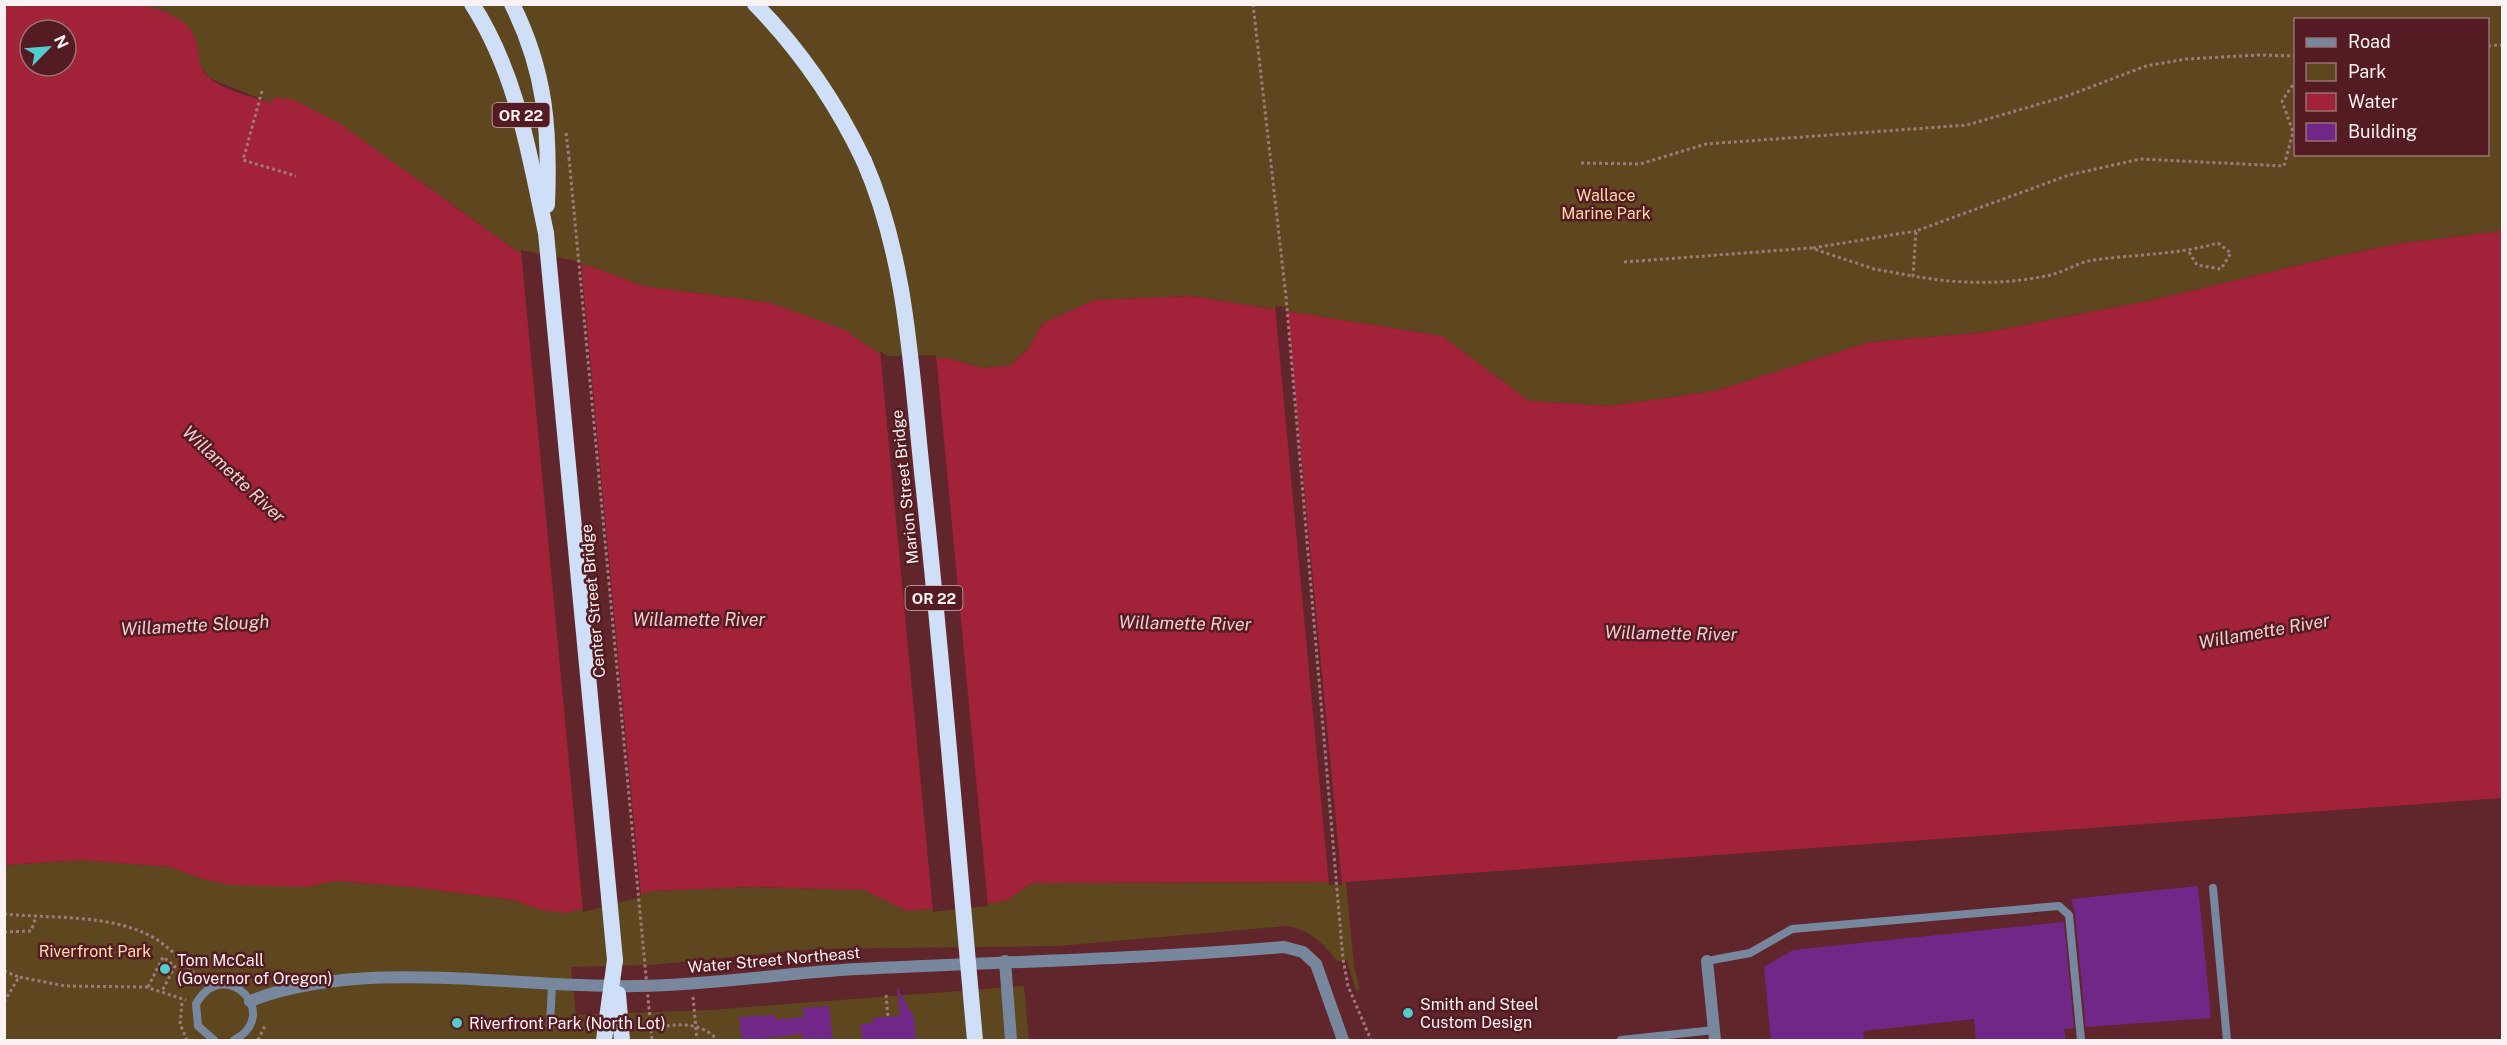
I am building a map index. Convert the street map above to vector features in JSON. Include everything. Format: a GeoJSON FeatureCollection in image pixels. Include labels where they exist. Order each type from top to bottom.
{"type":"FeatureCollection","features":[{"type":"Feature","properties":{"kind":"highway","name":"Center Street Bridge"},"geometry":{"type":"LineString","coordinates":[[472,4],[493,41],[511,83],[523,121],[546,233]]}},
{"type":"Feature","properties":{"kind":"highway","name":"Center Street Bridge"},"geometry":{"type":"LineString","coordinates":[[512,4],[535,61],[547,113],[546,233],[615,960],[625,1036]]}},
{"type":"Feature","properties":{"kind":"highway","name":"Marion Street Bridge"},"geometry":{"type":"LineString","coordinates":[[755,4],[803,58],[847,125],[875,187],[895,258],[904,311],[930,549],[975,1041]]}},
{"type":"Feature","properties":{"kind":"highway","name":"OR 22"},"geometry":{"type":"LineString","coordinates":[[604,1041],[615,960]]}},
{"type":"Feature","properties":{"kind":"street","name":"Water Street Northeast"},"geometry":{"type":"LineString","coordinates":[[250,1001],[279,990],[303,985],[364,979],[451,979],[552,985],[640,986],[836,970],[1284,947],[1303,952],[1316,964],[1343,1041]]}},
{"type":"Feature","properties":{"kind":"street"},"geometry":{"type":"LineString","coordinates":[[1005,961],[1011,1041]]}},
{"type":"Feature","properties":{"kind":"street"},"geometry":{"type":"LineString","coordinates":[[1707,961],[1714,1035]]}},
{"type":"Feature","properties":{"kind":"lane"},"geometry":{"type":"LineString","coordinates":[[2213,888],[2227,1041]]}},
{"type":"Feature","properties":{"kind":"lane"},"geometry":{"type":"LineString","coordinates":[[1707,961],[1750,953],[1792,929],[2059,906],[2069,915],[2082,1041]]}},
{"type":"Feature","properties":{"kind":"lane"},"geometry":{"type":"LineString","coordinates":[[214,1041],[198,1026],[196,1004],[208,989],[227,984],[245,993],[250,1001],[252,1020],[248,1029],[234,1041]]}},
{"type":"Feature","properties":{"kind":"lane"},"geometry":{"type":"LineString","coordinates":[[550,1026],[552,985]]}},
{"type":"Feature","properties":{"kind":"lane"},"geometry":{"type":"LineString","coordinates":[[1621,1041],[1714,1035]]}},
{"type":"Feature","properties":{"kind":"path"},"geometry":{"type":"LineString","coordinates":[[1253,4],[1286,297],[1339,919],[1348,986],[1371,1041]]}},
{"type":"Feature","properties":{"kind":"path"},"geometry":{"type":"LineString","coordinates":[[1581,163],[1640,165],[1706,144],[1967,125],[2067,96],[2146,66],[2186,59],[2259,55],[2294,56]]}},
{"type":"Feature","properties":{"kind":"path"},"geometry":{"type":"LineString","coordinates":[[1624,262],[1811,248],[1916,231],[2069,175],[2139,159],[2284,166],[2293,132],[2282,101],[2294,82]]}},
{"type":"Feature","properties":{"kind":"path"},"geometry":{"type":"LineString","coordinates":[[262,91],[243,160],[296,176]]}},
{"type":"Feature","properties":{"kind":"path","name":"Center Street Bridge"},"geometry":{"type":"LineString","coordinates":[[569,158],[652,1041]]}},
{"type":"Feature","properties":{"kind":"path"},"geometry":{"type":"LineString","coordinates":[[1913,276],[1916,231]]}},
{"type":"Feature","properties":{"kind":"path"},"geometry":{"type":"LineString","coordinates":[[1811,248],[1874,269],[1951,283],[2047,276],[2091,260],[2189,252],[2218,243],[2231,253],[2221,269],[2197,265],[2189,252]]}},
{"type":"Feature","properties":{"kind":"path"},"geometry":{"type":"LineString","coordinates":[[4,914],[104,922],[138,930],[168,948],[200,980]]}},
{"type":"Feature","properties":{"kind":"path"},"geometry":{"type":"LineString","coordinates":[[4,932],[31,931],[36,917]]}},
{"type":"Feature","properties":{"kind":"path"},"geometry":{"type":"LineString","coordinates":[[148,987],[163,957],[175,966],[162,991]]}},
{"type":"Feature","properties":{"kind":"path"},"geometry":{"type":"LineString","coordinates":[[4,971],[65,986],[148,987],[196,1004]]}},
{"type":"Feature","properties":{"kind":"path"},"geometry":{"type":"LineString","coordinates":[[4,1002],[19,976]]}},
{"type":"Feature","properties":{"kind":"path"},"geometry":{"type":"LineString","coordinates":[[692,983],[697,1041]]}},
{"type":"Feature","properties":{"kind":"path"},"geometry":{"type":"LineString","coordinates":[[886,995],[888,1017]]}},
{"type":"Feature","properties":{"kind":"path"},"geometry":{"type":"LineString","coordinates":[[183,999],[179,1010],[180,1024],[187,1041]]}},
{"type":"Feature","properties":{"kind":"path"},"geometry":{"type":"LineString","coordinates":[[625,1036],[688,1025],[704,1029],[717,1041]]}},
{"type":"Feature","properties":{"kind":"green space","name":"Wallace Marine Park"},"geometry":{"type":"Polygon","coordinates":[[[141,5],[2502,5],[2502,231],[2397,244],[2153,300],[1988,332],[1870,342],[1715,391],[1609,406],[1529,401],[1442,336],[1191,296],[1095,300],[1043,323],[1029,348],[1010,366],[982,368],[947,358],[887,359],[771,303],[643,286],[592,267],[518,252],[410,174],[273,104],[209,78],[198,63],[196,41],[165,12],[141,5]]]}},
{"type":"Feature","properties":{"kind":"green space","name":"Riverfront Park"},"geometry":{"type":"Polygon","coordinates":[[[81,860],[170,867],[206,880],[307,887],[335,881],[413,887],[514,900],[541,910],[565,913],[652,891],[752,887],[864,890],[907,911],[1006,901],[1032,883],[1346,882],[1354,967],[1360,989],[1356,991],[1347,960],[1337,961],[1315,938],[1302,930],[1286,926],[1058,946],[813,949],[651,965],[571,967],[576,1015],[710,1010],[1024,986],[1029,1040],[5,1040],[5,865],[81,860]]]}},
{"type":"Feature","properties":{"kind":"water"},"geometry":{"type":"Polygon","coordinates":[[[141,4],[174,16],[182,21],[193,34],[202,68],[213,81],[272,103],[274,97],[294,100],[339,123],[518,252],[592,267],[643,286],[771,303],[845,330],[887,359],[947,358],[982,368],[1010,366],[1029,348],[1043,323],[1095,300],[1191,296],[1442,336],[1529,401],[1609,406],[1715,391],[1870,342],[1988,332],[2153,300],[2397,244],[2502,231],[2502,798],[1346,882],[1032,883],[1006,901],[907,911],[864,890],[752,887],[652,891],[565,913],[541,910],[514,900],[413,887],[335,881],[307,887],[232,885],[206,880],[170,867],[81,860],[5,865],[5,5],[141,4]]]}},
{"type":"Feature","properties":{"kind":"pier"},"geometry":{"type":"Polygon","coordinates":[[[521,250],[581,262],[641,897],[583,912],[521,250]]]}},
{"type":"Feature","properties":{"kind":"pier"},"geometry":{"type":"Polygon","coordinates":[[[1275,306],[1287,307],[1342,885],[1329,885],[1275,306]]]}},
{"type":"Feature","properties":{"kind":"pier"},"geometry":{"type":"Polygon","coordinates":[[[880,351],[888,356],[936,355],[988,906],[933,912],[880,351]]]}},
{"type":"Feature","properties":{"kind":"building"},"geometry":{"type":"Polygon","coordinates":[[[2198,886],[2211,1018],[2086,1027],[2075,914],[2071,899],[2198,886]]]}},
{"type":"Feature","properties":{"kind":"building"},"geometry":{"type":"Polygon","coordinates":[[[2064,922],[2074,1028],[2064,1029],[2066,1041],[1976,1041],[1974,1019],[1863,1031],[1864,1041],[1771,1041],[1764,967],[1793,950],[2064,922]]]}},
{"type":"Feature","properties":{"kind":"building"},"geometry":{"type":"Polygon","coordinates":[[[897,987],[914,1018],[916,1041],[862,1041],[861,1024],[873,1023],[873,1018],[900,1016],[897,987]]]}},
{"type":"Feature","properties":{"kind":"building"},"geometry":{"type":"Polygon","coordinates":[[[829,1006],[833,1041],[802,1041],[802,1034],[742,1041],[739,1017],[775,1015],[776,1020],[804,1017],[803,1008],[829,1006]]]}},
{"type":"Feature","properties":{"kind":"place","name":"Tom McCall (Governor of Oregon)"},"geometry":{"type":"Point","coordinates":[165,969]}},
{"type":"Feature","properties":{"kind":"place","name":"Smith and Steel Custom Design"},"geometry":{"type":"Point","coordinates":[1408,1013]}},
{"type":"Feature","properties":{"kind":"place","name":"Riverfront Park (North Lot)"},"geometry":{"type":"Point","coordinates":[457,1023]}},
{"type":"Feature","properties":{"kind":"water label","name":"Willamette River"},"geometry":{"type":"Point","coordinates":[234,474]}},
{"type":"Feature","properties":{"kind":"water label","name":"Willamette River"},"geometry":{"type":"Point","coordinates":[699,619]}},
{"type":"Feature","properties":{"kind":"water label","name":"Willamette River"},"geometry":{"type":"Point","coordinates":[1185,623]}},
{"type":"Feature","properties":{"kind":"water label","name":"Willamette Slough"},"geometry":{"type":"Point","coordinates":[195,625]}},
{"type":"Feature","properties":{"kind":"water label","name":"Willamette River"},"geometry":{"type":"Point","coordinates":[2264,631]}},
{"type":"Feature","properties":{"kind":"water label","name":"Willamette River"},"geometry":{"type":"Point","coordinates":[1671,633]}}]}
